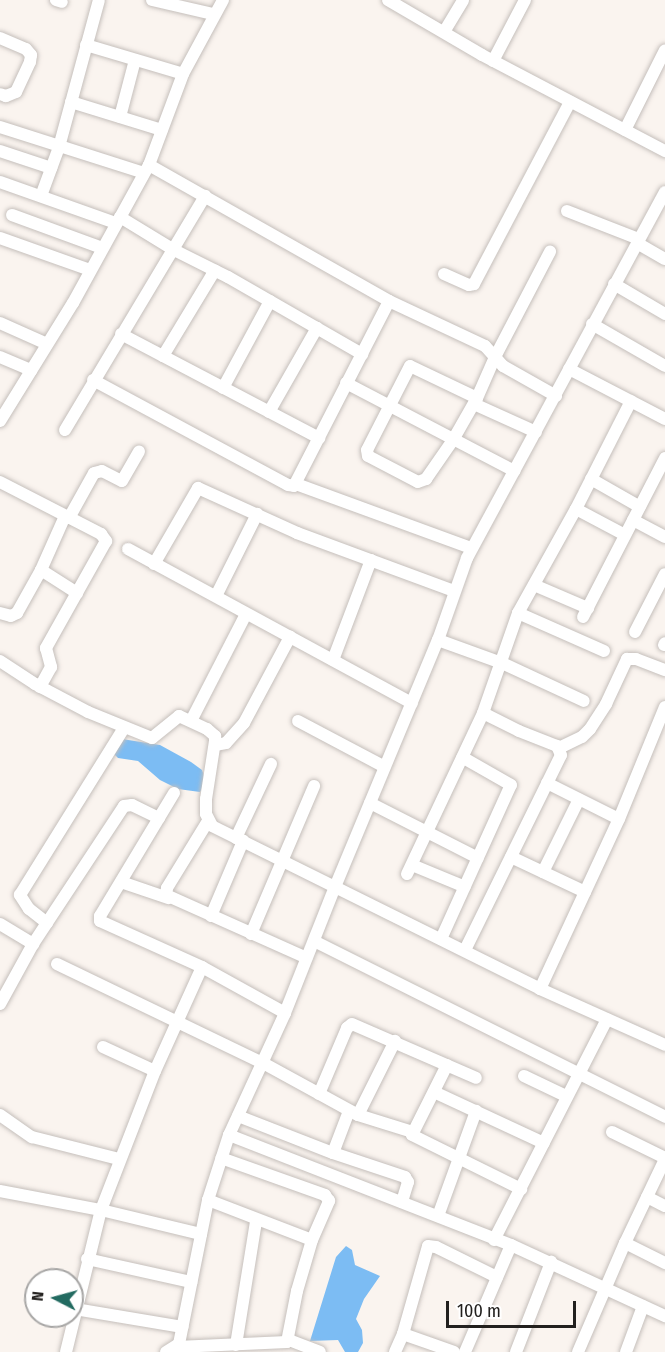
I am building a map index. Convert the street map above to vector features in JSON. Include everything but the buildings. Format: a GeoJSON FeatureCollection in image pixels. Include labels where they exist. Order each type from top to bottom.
{"type":"FeatureCollection","features":[{"type":"Feature","properties":{"kind":"street"},"geometry":{"type":"LineString","coordinates":[[41,196],[59,147],[99,0]]}},
{"type":"Feature","properties":{"kind":"street"},"geometry":{"type":"LineString","coordinates":[[152,0],[213,14]]}},
{"type":"Feature","properties":{"kind":"street"},"geometry":{"type":"LineString","coordinates":[[0,421],[5,401],[31,370],[47,344],[147,169],[183,74],[213,14],[223,0]]}},
{"type":"Feature","properties":{"kind":"street"},"geometry":{"type":"LineString","coordinates":[[444,32],[463,0]]}},
{"type":"Feature","properties":{"kind":"street"},"geometry":{"type":"LineString","coordinates":[[493,61],[525,0]]}},
{"type":"Feature","properties":{"kind":"street"},"geometry":{"type":"LineString","coordinates":[[396,2],[493,61],[665,151]]}},
{"type":"Feature","properties":{"kind":"street"},"geometry":{"type":"LineString","coordinates":[[0,39],[26,49],[31,55],[16,92],[6,96],[0,94]]}},
{"type":"Feature","properties":{"kind":"street"},"geometry":{"type":"LineString","coordinates":[[86,45],[183,74]]}},
{"type":"Feature","properties":{"kind":"street"},"geometry":{"type":"LineString","coordinates":[[625,130],[665,50]]}},
{"type":"Feature","properties":{"kind":"street"},"geometry":{"type":"LineString","coordinates":[[120,117],[135,60]]}},
{"type":"Feature","properties":{"kind":"street"},"geometry":{"type":"LineString","coordinates":[[71,102],[162,130]]}},
{"type":"Feature","properties":{"kind":"street"},"geometry":{"type":"LineString","coordinates":[[444,274],[469,285],[474,284],[570,102]]}},
{"type":"Feature","properties":{"kind":"street"},"geometry":{"type":"LineString","coordinates":[[0,127],[59,147],[147,169],[205,196],[389,301],[485,346],[503,366],[556,396]]}},
{"type":"Feature","properties":{"kind":"street"},"geometry":{"type":"LineString","coordinates":[[0,151],[51,168]]}},
{"type":"Feature","properties":{"kind":"street"},"geometry":{"type":"LineString","coordinates":[[0,182],[118,220],[214,270],[362,354]]}},
{"type":"Feature","properties":{"kind":"street"},"geometry":{"type":"LineString","coordinates":[[171,1350],[183,1327],[207,1200],[229,1135],[285,1013],[438,640],[471,548],[556,396],[592,324],[665,192]]}},
{"type":"Feature","properties":{"kind":"street"},"geometry":{"type":"LineString","coordinates":[[65,430],[205,196]]}},
{"type":"Feature","properties":{"kind":"street"},"geometry":{"type":"LineString","coordinates":[[567,211],[638,241],[665,259]]}},
{"type":"Feature","properties":{"kind":"street"},"geometry":{"type":"LineString","coordinates":[[12,214],[102,248]]}},
{"type":"Feature","properties":{"kind":"street"},"geometry":{"type":"LineString","coordinates":[[0,238],[90,270]]}},
{"type":"Feature","properties":{"kind":"street"},"geometry":{"type":"LineString","coordinates":[[536,432],[476,401],[412,366],[367,450],[370,458],[421,482],[426,479],[476,401],[495,357],[550,252]]}},
{"type":"Feature","properties":{"kind":"street"},"geometry":{"type":"LineString","coordinates":[[163,356],[214,270]]}},
{"type":"Feature","properties":{"kind":"street"},"geometry":{"type":"LineString","coordinates":[[614,284],[665,314]]}},
{"type":"Feature","properties":{"kind":"street"},"geometry":{"type":"LineString","coordinates":[[224,388],[270,301]]}},
{"type":"Feature","properties":{"kind":"street"},"geometry":{"type":"LineString","coordinates":[[296,484],[389,301]]}},
{"type":"Feature","properties":{"kind":"street"},"geometry":{"type":"LineString","coordinates":[[0,323],[47,344]]}},
{"type":"Feature","properties":{"kind":"street"},"geometry":{"type":"LineString","coordinates":[[592,324],[665,366]]}},
{"type":"Feature","properties":{"kind":"street"},"geometry":{"type":"LineString","coordinates":[[269,412],[317,328]]}},
{"type":"Feature","properties":{"kind":"street"},"geometry":{"type":"LineString","coordinates":[[121,334],[320,438]]}},
{"type":"Feature","properties":{"kind":"street"},"geometry":{"type":"LineString","coordinates":[[0,357],[31,370]]}},
{"type":"Feature","properties":{"kind":"street"},"geometry":{"type":"LineString","coordinates":[[569,369],[665,419]]}},
{"type":"Feature","properties":{"kind":"street"},"geometry":{"type":"LineString","coordinates":[[93,380],[288,485],[296,484],[471,548]]}},
{"type":"Feature","properties":{"kind":"street"},"geometry":{"type":"LineString","coordinates":[[346,383],[514,471]]}},
{"type":"Feature","properties":{"kind":"street"},"geometry":{"type":"LineString","coordinates":[[465,886],[409,869],[483,713],[518,613],[576,509],[631,401]]}},
{"type":"Feature","properties":{"kind":"street"},"geometry":{"type":"LineString","coordinates":[[0,613],[11,616],[17,613],[67,517],[94,473],[102,471],[122,481],[139,451]]}},
{"type":"Feature","properties":{"kind":"street"},"geometry":{"type":"LineString","coordinates":[[534,585],[586,612],[665,458]]}},
{"type":"Feature","properties":{"kind":"street"},"geometry":{"type":"LineString","coordinates":[[591,479],[639,507]]}},
{"type":"Feature","properties":{"kind":"street"},"geometry":{"type":"LineString","coordinates":[[0,482],[101,534],[106,541],[46,648],[51,667],[40,687]]}},
{"type":"Feature","properties":{"kind":"street"},"geometry":{"type":"LineString","coordinates":[[154,564],[195,489],[201,488],[257,514],[454,591]]}},
{"type":"Feature","properties":{"kind":"street"},"geometry":{"type":"LineString","coordinates":[[576,509],[625,535]]}},
{"type":"Feature","properties":{"kind":"street"},"geometry":{"type":"LineString","coordinates":[[216,596],[257,514]]}},
{"type":"Feature","properties":{"kind":"street"},"geometry":{"type":"LineString","coordinates":[[633,520],[665,537]]}},
{"type":"Feature","properties":{"kind":"street"},"geometry":{"type":"LineString","coordinates":[[128,549],[412,703]]}},
{"type":"Feature","properties":{"kind":"street"},"geometry":{"type":"LineString","coordinates":[[333,660],[371,560]]}},
{"type":"Feature","properties":{"kind":"street"},"geometry":{"type":"LineString","coordinates":[[40,570],[77,593]]}},
{"type":"Feature","properties":{"kind":"street"},"geometry":{"type":"LineString","coordinates":[[635,632],[665,574]]}},
{"type":"Feature","properties":{"kind":"street"},"geometry":{"type":"LineString","coordinates":[[518,613],[604,651]]}},
{"type":"Feature","properties":{"kind":"street"},"geometry":{"type":"LineString","coordinates":[[191,721],[246,614]]}},
{"type":"Feature","properties":{"kind":"street"},"geometry":{"type":"LineString","coordinates":[[215,746],[226,743],[244,723],[290,637]]}},
{"type":"Feature","properties":{"kind":"street"},"geometry":{"type":"LineString","coordinates":[[438,640],[502,663],[584,701]]}},
{"type":"Feature","properties":{"kind":"street"},"geometry":{"type":"LineString","coordinates":[[559,748],[582,737],[590,729],[606,704],[626,660],[636,659],[665,670]]}},
{"type":"Feature","properties":{"kind":"street"},"geometry":{"type":"LineString","coordinates":[[0,661],[40,687],[124,728],[155,738],[175,717],[183,717],[214,736],[215,746],[206,799],[208,821],[167,888],[165,892],[168,898]]}},
{"type":"Feature","properties":{"kind":"street"},"geometry":{"type":"LineString","coordinates":[[540,989],[619,819],[665,706]]}},
{"type":"Feature","properties":{"kind":"street"},"geometry":{"type":"LineString","coordinates":[[465,950],[561,755],[559,748],[483,713]]}},
{"type":"Feature","properties":{"kind":"street"},"geometry":{"type":"LineString","coordinates":[[298,721],[385,767]]}},
{"type":"Feature","properties":{"kind":"street"},"geometry":{"type":"LineString","coordinates":[[47,923],[29,909],[20,895],[124,728]]}},
{"type":"Feature","properties":{"kind":"street"},"geometry":{"type":"LineString","coordinates":[[441,939],[511,785],[462,757]]}},
{"type":"Feature","properties":{"kind":"street"},"geometry":{"type":"LineString","coordinates":[[211,916],[239,839],[271,764]]}},
{"type":"Feature","properties":{"kind":"street"},"geometry":{"type":"LineString","coordinates":[[547,783],[619,819]]}},
{"type":"Feature","properties":{"kind":"street"},"geometry":{"type":"LineString","coordinates":[[251,934],[314,786]]}},
{"type":"Feature","properties":{"kind":"street"},"geometry":{"type":"LineString","coordinates":[[174,793],[100,916],[103,924],[202,967],[285,1013]]}},
{"type":"Feature","properties":{"kind":"street"},"geometry":{"type":"LineString","coordinates":[[543,872],[579,799]]}},
{"type":"Feature","properties":{"kind":"street"},"geometry":{"type":"LineString","coordinates":[[370,803],[478,858]]}},
{"type":"Feature","properties":{"kind":"street"},"geometry":{"type":"LineString","coordinates":[[0,1004],[33,944],[123,806],[132,805],[159,818]]}},
{"type":"Feature","properties":{"kind":"street"},"geometry":{"type":"LineString","coordinates":[[208,821],[283,862],[540,989],[665,1045]]}},
{"type":"Feature","properties":{"kind":"street"},"geometry":{"type":"LineString","coordinates":[[511,857],[585,892]]}},
{"type":"Feature","properties":{"kind":"street"},"geometry":{"type":"LineString","coordinates":[[121,882],[168,898],[307,958]]}},
{"type":"Feature","properties":{"kind":"street"},"geometry":{"type":"LineString","coordinates":[[0,924],[33,944]]}},
{"type":"Feature","properties":{"kind":"street"},"geometry":{"type":"LineString","coordinates":[[314,941],[665,1117]]}},
{"type":"Feature","properties":{"kind":"street"},"geometry":{"type":"LineString","coordinates":[[57,964],[263,1064],[354,1113],[413,1132]]}},
{"type":"Feature","properties":{"kind":"street"},"geometry":{"type":"LineString","coordinates":[[84,1272],[100,1210],[119,1159],[155,1071],[202,967]]}},
{"type":"Feature","properties":{"kind":"street"},"geometry":{"type":"LineString","coordinates":[[494,1240],[607,1019]]}},
{"type":"Feature","properties":{"kind":"street"},"geometry":{"type":"LineString","coordinates":[[319,1094],[349,1026],[359,1025],[476,1078]]}},
{"type":"Feature","properties":{"kind":"street"},"geometry":{"type":"LineString","coordinates":[[333,1153],[396,1041]]}},
{"type":"Feature","properties":{"kind":"street"},"geometry":{"type":"LineString","coordinates":[[104,1047],[155,1071]]}},
{"type":"Feature","properties":{"kind":"street"},"geometry":{"type":"LineString","coordinates":[[447,1065],[413,1132],[415,1138],[521,1189]]}},
{"type":"Feature","properties":{"kind":"street"},"geometry":{"type":"LineString","coordinates":[[524,1076],[566,1096]]}},
{"type":"Feature","properties":{"kind":"street"},"geometry":{"type":"LineString","coordinates":[[434,1092],[544,1143]]}},
{"type":"Feature","properties":{"kind":"street"},"geometry":{"type":"LineString","coordinates":[[438,1216],[476,1112]]}},
{"type":"Feature","properties":{"kind":"street"},"geometry":{"type":"LineString","coordinates":[[0,1115],[32,1137],[119,1159]]}},
{"type":"Feature","properties":{"kind":"street"},"geometry":{"type":"LineString","coordinates":[[238,1116],[333,1153],[407,1178],[402,1202]]}},
{"type":"Feature","properties":{"kind":"street"},"geometry":{"type":"LineString","coordinates":[[578,1352],[665,1158],[612,1132]]}},
{"type":"Feature","properties":{"kind":"street"},"geometry":{"type":"LineString","coordinates":[[229,1135],[511,1245],[551,1262],[604,1290],[664,1312]]}},
{"type":"Feature","properties":{"kind":"street"},"geometry":{"type":"LineString","coordinates":[[221,1158],[328,1198],[312,1240],[297,1291],[289,1340]]}},
{"type":"Feature","properties":{"kind":"street"},"geometry":{"type":"LineString","coordinates":[[0,1191],[100,1210],[201,1234]]}},
{"type":"Feature","properties":{"kind":"street"},"geometry":{"type":"LineString","coordinates":[[647,1197],[665,1206]]}},
{"type":"Feature","properties":{"kind":"street"},"geometry":{"type":"LineString","coordinates":[[207,1200],[256,1221],[312,1240]]}},
{"type":"Feature","properties":{"kind":"street"},"geometry":{"type":"LineString","coordinates":[[236,1345],[256,1221]]}},
{"type":"Feature","properties":{"kind":"street"},"geometry":{"type":"LineString","coordinates":[[625,1243],[665,1263]]}},
{"type":"Feature","properties":{"kind":"street"},"geometry":{"type":"LineString","coordinates":[[465,1352],[511,1245]]}},
{"type":"Feature","properties":{"kind":"street"},"geometry":{"type":"LineString","coordinates":[[395,1352],[403,1334],[428,1246],[436,1247],[497,1277]]}},
{"type":"Feature","properties":{"kind":"street"},"geometry":{"type":"LineString","coordinates":[[87,1259],[191,1282]]}},
{"type":"Feature","properties":{"kind":"street"},"geometry":{"type":"LineString","coordinates":[[516,1352],[551,1262]]}},
{"type":"Feature","properties":{"kind":"street"},"geometry":{"type":"LineString","coordinates":[[626,1352],[643,1306]]}},
{"type":"Feature","properties":{"kind":"street"},"geometry":{"type":"LineString","coordinates":[[84,1310],[183,1327]]}},
{"type":"Feature","properties":{"kind":"street"},"geometry":{"type":"LineString","coordinates":[[66,1352],[71,1328]]}},
{"type":"Feature","properties":{"kind":"street"},"geometry":{"type":"LineString","coordinates":[[403,1334],[454,1352]]}},
{"type":"Feature","properties":{"kind":"street"},"geometry":{"type":"LineString","coordinates":[[171,1350],[289,1340],[320,1352]]}},
{"type":"Feature","properties":{"kind":"water"},"geometry":{"type":"Polygon","coordinates":[[[122,739],[160,745],[191,762],[202,770],[206,781],[200,792],[178,789],[160,780],[138,761],[118,758],[114,754],[122,739]]]}},
{"type":"Feature","properties":{"kind":"water"},"geometry":{"type":"Polygon","coordinates":[[[346,1246],[352,1250],[355,1265],[380,1276],[364,1299],[356,1319],[362,1330],[363,1343],[358,1352],[345,1352],[338,1340],[310,1341],[336,1257],[346,1246]]]}}]}
